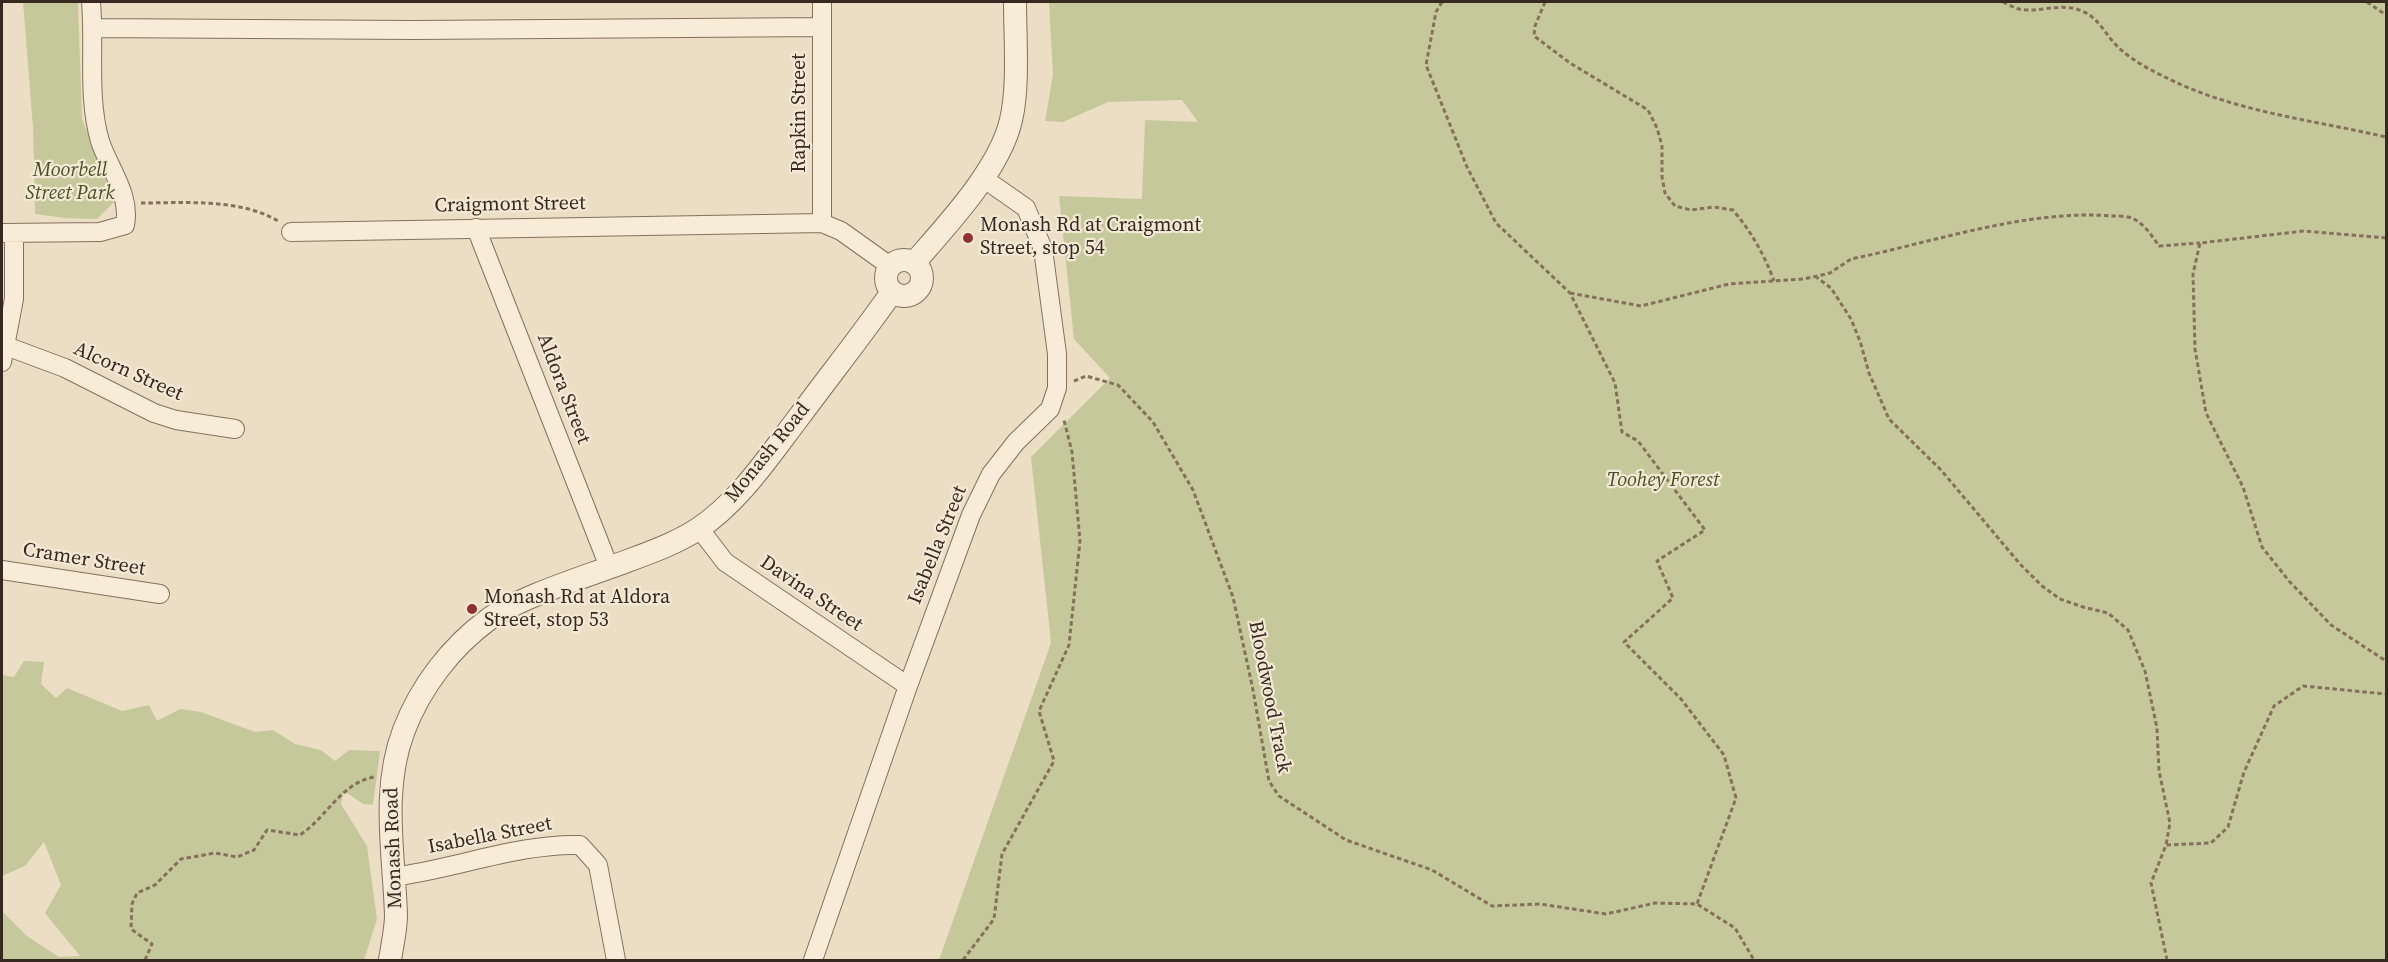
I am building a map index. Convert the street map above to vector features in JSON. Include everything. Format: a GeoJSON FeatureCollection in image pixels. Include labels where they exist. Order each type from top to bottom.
{"type":"FeatureCollection","features":[{"type":"Feature","properties":{"kind":"street"},"geometry":{"type":"LineString","coordinates":[[4,354],[16,284],[8,233],[100,232],[125,225],[125,203],[100,142],[94,113],[91,2]]}},
{"type":"Feature","properties":{"kind":"street","name":"Rapkin Street"},"geometry":{"type":"LineString","coordinates":[[822,2],[822,224]]}},
{"type":"Feature","properties":{"kind":"street"},"geometry":{"type":"LineString","coordinates":[[914,263],[983,178],[999,152],[1011,120],[1014,88],[1015,2]]}},
{"type":"Feature","properties":{"kind":"street"},"geometry":{"type":"LineString","coordinates":[[93,28],[426,30],[822,27]]}},
{"type":"Feature","properties":{"kind":"street","name":"Isabella Street"},"geometry":{"type":"LineString","coordinates":[[813,960],[908,686],[971,514],[991,474],[1016,442],[1050,409],[1056,388],[1057,354],[1043,249],[1026,208],[983,178]]}},
{"type":"Feature","properties":{"kind":"street","name":"Craigmont Street"},"geometry":{"type":"LineString","coordinates":[[291,232],[822,224],[841,231],[890,266]]}},
{"type":"Feature","properties":{"kind":"street","name":"Aldora Street"},"geometry":{"type":"LineString","coordinates":[[476,228],[609,567]]}},
{"type":"Feature","properties":{"kind":"street"},"geometry":{"type":"LineString","coordinates":[[901,260],[914,263],[922,275],[918,289],[906,297],[892,292],[885,279],[890,266],[901,260]]}},
{"type":"Feature","properties":{"kind":"street","name":"Monash Road"},"geometry":{"type":"LineString","coordinates":[[390,960],[396,918],[390,816],[392,774],[404,729],[435,673],[458,645],[490,618],[517,604],[656,551],[699,528],[733,499],[760,468],[892,292]]}},
{"type":"Feature","properties":{"kind":"street","name":"Alcorn Street"},"geometry":{"type":"LineString","coordinates":[[4,354],[65,368],[154,413],[176,420],[235,429]]}},
{"type":"Feature","properties":{"kind":"street","name":"Davina Street"},"geometry":{"type":"LineString","coordinates":[[699,528],[725,562],[908,686]]}},
{"type":"Feature","properties":{"kind":"street","name":"Cramer Street"},"geometry":{"type":"LineString","coordinates":[[2,570],[160,594]]}},
{"type":"Feature","properties":{"kind":"street","name":"Isabella Street"},"geometry":{"type":"LineString","coordinates":[[393,877],[422,873],[556,844],[580,844],[598,865],[616,960]]}},
{"type":"Feature","properties":{"kind":"path"},"geometry":{"type":"LineString","coordinates":[[1442,2],[1436,12],[1426,65],[1467,167],[1496,223],[1570,293],[1614,383],[1623,432],[1638,441],[1705,530],[1657,561],[1673,598],[1624,642],[1681,699],[1724,755],[1736,798],[1697,904],[1736,928],[1754,960]]}},
{"type":"Feature","properties":{"kind":"path"},"geometry":{"type":"LineString","coordinates":[[1545,2],[1535,26],[1534,36],[1570,63],[1648,110],[1658,128],[1662,146],[1662,177],[1665,193],[1675,206],[1691,210],[1714,207],[1733,210],[1763,252],[1774,281]]}},
{"type":"Feature","properties":{"kind":"path"},"geometry":{"type":"LineString","coordinates":[[2003,2],[2019,9],[2059,6],[2081,10],[2094,17],[2118,47],[2138,62],[2203,94],[2241,106],[2386,136]]}},
{"type":"Feature","properties":{"kind":"path"},"geometry":{"type":"LineString","coordinates":[[2367,2],[2386,15]]}},
{"type":"Feature","properties":{"kind":"path"},"geometry":{"type":"LineString","coordinates":[[125,203],[217,202],[269,216],[291,232]]}},
{"type":"Feature","properties":{"kind":"path"},"geometry":{"type":"LineString","coordinates":[[1570,293],[1641,306],[1729,284],[1774,281],[1830,273],[1851,259],[2003,224],[2058,215],[2094,214],[2133,218],[2147,230],[2159,246],[2304,231],[2386,238]]}},
{"type":"Feature","properties":{"kind":"path"},"geometry":{"type":"LineString","coordinates":[[2200,243],[2193,273],[2195,349],[2206,413],[2243,487],[2262,547],[2289,581],[2331,625],[2386,661]]}},
{"type":"Feature","properties":{"kind":"path"},"geometry":{"type":"LineString","coordinates":[[1815,276],[1832,288],[1851,319],[1869,372],[1889,419],[1941,470],[2020,564],[2042,586],[2060,598],[2083,608],[2108,613],[2128,630],[2145,671],[2157,728],[2159,771],[2170,823],[2166,845],[2151,883],[2167,960]]}},
{"type":"Feature","properties":{"kind":"path","name":"Bloodwood Track"},"geometry":{"type":"LineString","coordinates":[[1056,388],[1086,376],[1118,386],[1154,422],[1192,490],[1233,597],[1269,781],[1279,796],[1346,840],[1432,870],[1492,906],[1540,904],[1606,914],[1655,903],[1697,904]]}},
{"type":"Feature","properties":{"kind":"path"},"geometry":{"type":"LineString","coordinates":[[963,960],[994,919],[1002,854],[1054,761],[1039,711],[1069,645],[1080,541],[1072,452],[1064,419]]}},
{"type":"Feature","properties":{"kind":"path"},"geometry":{"type":"LineString","coordinates":[[2166,845],[2211,843],[2228,827],[2244,772],[2274,706],[2303,686],[2386,694]]}},
{"type":"Feature","properties":{"kind":"path"},"geometry":{"type":"LineString","coordinates":[[146,960],[152,944],[147,938],[131,929],[132,904],[137,893],[155,885],[181,860],[215,853],[237,857],[254,850],[267,830],[300,835],[311,828],[333,801],[363,779],[392,774]]}},
{"type":"Feature","properties":{"kind":"green space","name":"Moorbell Street Park"},"geometry":{"type":"Polygon","coordinates":[[[23,2],[78,2],[82,119],[114,202],[97,219],[35,214],[33,127],[23,2]]]}},
{"type":"Feature","properties":{"kind":"green space","name":"Toohey Forest"},"geometry":{"type":"Polygon","coordinates":[[[1049,2],[2386,2],[2386,960],[939,960],[1051,643],[1031,457],[1110,378],[1074,339],[1059,196],[1142,199],[1145,120],[1198,122],[1182,100],[1108,102],[1063,122],[1045,121],[1053,75],[1049,2]]]}},
{"type":"Feature","properties":{"kind":"green space"},"geometry":{"type":"Polygon","coordinates":[[[24,661],[44,662],[41,684],[56,698],[67,688],[122,711],[149,705],[157,721],[180,709],[201,712],[255,732],[273,730],[295,744],[321,750],[335,761],[349,750],[380,751],[373,805],[363,804],[344,791],[341,804],[367,846],[377,919],[364,960],[2,960],[2,911],[27,936],[59,957],[80,956],[45,913],[61,885],[44,842],[25,866],[2,876],[2,675],[14,677],[24,661]]]}},
{"type":"Feature","properties":{"kind":"place","name":"Monash Rd at Craigmont Street, stop 54"},"geometry":{"type":"Point","coordinates":[968,238]}},
{"type":"Feature","properties":{"kind":"place","name":"Monash Rd at Aldora Street, stop 53"},"geometry":{"type":"Point","coordinates":[472,609]}}]}
